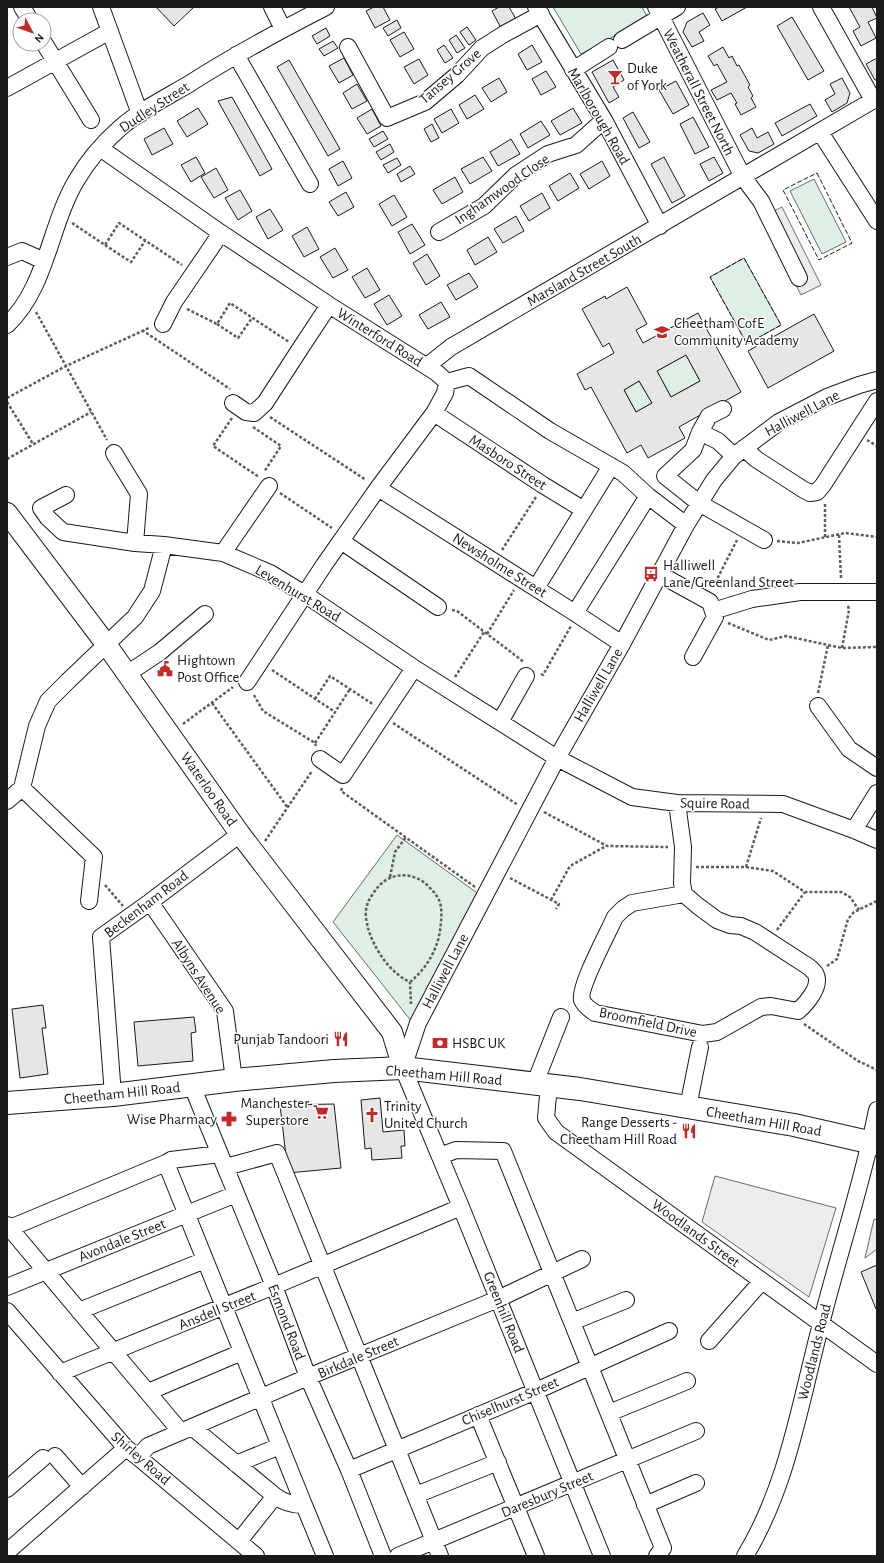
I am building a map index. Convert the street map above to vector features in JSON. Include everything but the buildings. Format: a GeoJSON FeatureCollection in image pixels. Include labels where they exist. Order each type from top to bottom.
{"type":"FeatureCollection","features":[{"type":"Feature","properties":{"kind":"highway","name":"Cheetham Hill Road"},"geometry":{"type":"LineString","coordinates":[[7,1103],[113,1095],[234,1080],[334,1071],[403,1068],[542,1084],[688,1107],[794,1125],[874,1143]]}},
{"type":"Feature","properties":{"kind":"main road","name":"Waterloo Road"},"geometry":{"type":"LineString","coordinates":[[7,514],[106,644],[240,834],[392,1032],[403,1068]]}},
{"type":"Feature","properties":{"kind":"street"},"geometry":{"type":"LineString","coordinates":[[101,7],[140,114]]}},
{"type":"Feature","properties":{"kind":"street"},"geometry":{"type":"LineString","coordinates":[[272,7],[283,29]]}},
{"type":"Feature","properties":{"kind":"street","name":"Dudley Street"},"geometry":{"type":"LineString","coordinates":[[7,325],[28,298],[44,261],[67,197],[76,181],[100,148],[121,127],[236,55],[326,7]]}},
{"type":"Feature","properties":{"kind":"street"},"geometry":{"type":"LineString","coordinates":[[573,70],[616,43],[658,11],[677,7]]}},
{"type":"Feature","properties":{"kind":"street"},"geometry":{"type":"LineString","coordinates":[[821,7],[875,99]]}},
{"type":"Feature","properties":{"kind":"street","name":"Tansey Grove"},"geometry":{"type":"LineString","coordinates":[[348,47],[387,118],[425,102],[457,75],[482,48],[539,11]]}},
{"type":"Feature","properties":{"kind":"street","name":"Marlborough Road"},"geometry":{"type":"LineString","coordinates":[[539,11],[604,120],[660,226]]}},
{"type":"Feature","properties":{"kind":"street","name":"Weatherall Street North"},"geometry":{"type":"LineString","coordinates":[[658,11],[743,177],[761,201],[798,278]]}},
{"type":"Feature","properties":{"kind":"street"},"geometry":{"type":"LineString","coordinates":[[7,88],[110,31]]}},
{"type":"Feature","properties":{"kind":"street"},"geometry":{"type":"LineString","coordinates":[[50,52],[91,120]]}},
{"type":"Feature","properties":{"kind":"street"},"geometry":{"type":"LineString","coordinates":[[236,55],[310,184]]}},
{"type":"Feature","properties":{"kind":"street","name":"Marsland Street South"},"geometry":{"type":"LineString","coordinates":[[427,366],[451,347],[875,99]]}},
{"type":"Feature","properties":{"kind":"street","name":"Inghamwood Close"},"geometry":{"type":"LineString","coordinates":[[439,232],[484,206],[516,175],[548,154],[576,145],[604,120]]}},
{"type":"Feature","properties":{"kind":"street"},"geometry":{"type":"LineString","coordinates":[[820,132],[877,221]]}},
{"type":"Feature","properties":{"kind":"street","name":"Winterford Road"},"geometry":{"type":"LineString","coordinates":[[100,148],[220,233],[330,306],[427,366],[447,382]]}},
{"type":"Feature","properties":{"kind":"street"},"geometry":{"type":"LineString","coordinates":[[163,324],[174,302],[220,233]]}},
{"type":"Feature","properties":{"kind":"street"},"geometry":{"type":"LineString","coordinates":[[7,257],[22,251],[44,261]]}},
{"type":"Feature","properties":{"kind":"street"},"geometry":{"type":"LineString","coordinates":[[233,404],[246,412],[257,411],[265,403],[330,306]]}},
{"type":"Feature","properties":{"kind":"street"},"geometry":{"type":"LineString","coordinates":[[247,682],[341,541],[378,488],[434,413],[445,393],[447,382],[469,376],[550,431],[623,473],[648,496],[686,525]]}},
{"type":"Feature","properties":{"kind":"street","name":"Halliwell Lane"},"geometry":{"type":"LineString","coordinates":[[403,1068],[418,1023],[530,808],[622,644],[686,525],[714,480],[739,452],[779,422],[827,397],[877,380]]}},
{"type":"Feature","properties":{"kind":"street"},"geometry":{"type":"LineString","coordinates":[[700,432],[756,459],[804,490],[817,492],[877,401]]}},
{"type":"Feature","properties":{"kind":"street"},"geometry":{"type":"LineString","coordinates":[[723,409],[709,416],[700,432],[693,450],[665,476],[699,503],[764,540]]}},
{"type":"Feature","properties":{"kind":"street","name":"Masboro Street"},"geometry":{"type":"LineString","coordinates":[[434,413],[543,485],[584,510]]}},
{"type":"Feature","properties":{"kind":"street"},"geometry":{"type":"LineString","coordinates":[[114,453],[139,494],[136,543]]}},
{"type":"Feature","properties":{"kind":"street"},"geometry":{"type":"LineString","coordinates":[[536,588],[611,466]]}},
{"type":"Feature","properties":{"kind":"street"},"geometry":{"type":"LineString","coordinates":[[223,553],[265,482]]}},
{"type":"Feature","properties":{"kind":"street","name":"Newsholme Street"},"geometry":{"type":"LineString","coordinates":[[378,488],[622,644]]}},
{"type":"Feature","properties":{"kind":"street","name":"Levenhurst Road"},"geometry":{"type":"LineString","coordinates":[[66,495],[41,508],[48,518],[63,532],[136,543],[164,545],[223,553],[270,573],[306,594],[414,668],[557,758]]}},
{"type":"Feature","properties":{"kind":"street"},"geometry":{"type":"LineString","coordinates":[[577,614],[648,496]]}},
{"type":"Feature","properties":{"kind":"street"},"geometry":{"type":"LineString","coordinates":[[341,541],[438,607]]}},
{"type":"Feature","properties":{"kind":"street"},"geometry":{"type":"LineString","coordinates":[[7,801],[22,788],[37,726],[48,701],[135,617],[152,591],[164,545]]}},
{"type":"Feature","properties":{"kind":"street"},"geometry":{"type":"LineString","coordinates":[[659,574],[711,609],[752,599],[800,592],[877,592]]}},
{"type":"Feature","properties":{"kind":"street"},"geometry":{"type":"LineString","coordinates":[[693,657],[711,609]]}},
{"type":"Feature","properties":{"kind":"street"},"geometry":{"type":"LineString","coordinates":[[126,674],[160,652],[205,614]]}},
{"type":"Feature","properties":{"kind":"street"},"geometry":{"type":"LineString","coordinates":[[320,759],[343,775],[414,668]]}},
{"type":"Feature","properties":{"kind":"street"},"geometry":{"type":"LineString","coordinates":[[500,722],[528,671]]}},
{"type":"Feature","properties":{"kind":"street"},"geometry":{"type":"LineString","coordinates":[[818,706],[849,749],[877,768]]}},
{"type":"Feature","properties":{"kind":"street","name":"Squire Road"},"geometry":{"type":"LineString","coordinates":[[557,758],[632,797],[678,803],[783,804],[877,840]]}},
{"type":"Feature","properties":{"kind":"street"},"geometry":{"type":"LineString","coordinates":[[22,788],[94,857],[89,902]]}},
{"type":"Feature","properties":{"kind":"street"},"geometry":{"type":"LineString","coordinates":[[854,830],[877,793]]}},
{"type":"Feature","properties":{"kind":"street"},"geometry":{"type":"LineString","coordinates":[[678,803],[683,847],[682,883],[684,894],[717,920],[730,925],[741,926],[755,932],[809,967],[816,975],[817,980],[814,992],[806,1005],[798,1011]]}},
{"type":"Feature","properties":{"kind":"street","name":"Beckenham Road"},"geometry":{"type":"LineString","coordinates":[[113,1095],[100,937],[150,902],[240,834]]}},
{"type":"Feature","properties":{"kind":"street","name":"Broomfield Drive"},"geometry":{"type":"LineString","coordinates":[[684,894],[632,903],[623,909],[616,917],[586,979],[582,992],[582,1000],[588,1008],[595,1013],[703,1034],[717,1032],[761,1007],[771,1006],[798,1011]]}},
{"type":"Feature","properties":{"kind":"street","name":"Albyns Avenue"},"geometry":{"type":"LineString","coordinates":[[150,902],[225,1011],[234,1080]]}},
{"type":"Feature","properties":{"kind":"street","name":"Woodlands Street"},"geometry":{"type":"LineString","coordinates":[[561,1017],[542,1084],[546,1118],[556,1132],[877,1364]]}},
{"type":"Feature","properties":{"kind":"street"},"geometry":{"type":"LineString","coordinates":[[688,1107],[700,1047]]}},
{"type":"Feature","properties":{"kind":"street","name":"Greenhill Road"},"geometry":{"type":"LineString","coordinates":[[403,1068],[461,1206],[602,1556]]}},
{"type":"Feature","properties":{"kind":"street","name":"Esmond Road"},"geometry":{"type":"LineString","coordinates":[[192,1086],[274,1286],[308,1378],[349,1470],[383,1556]]}},
{"type":"Feature","properties":{"kind":"street","name":"Woodlands Road"},"geometry":{"type":"LineString","coordinates":[[745,1556],[772,1501],[788,1455],[820,1324],[874,1143],[877,1110]]}},
{"type":"Feature","properties":{"kind":"street"},"geometry":{"type":"LineString","coordinates":[[440,1156],[456,1150],[503,1150],[663,1548],[657,1556]]}},
{"type":"Feature","properties":{"kind":"street"},"geometry":{"type":"LineString","coordinates":[[304,1505],[281,1501],[236,1464],[186,1430],[148,1392],[8,1227],[171,1160],[223,1160],[277,1153],[440,1556]]}},
{"type":"Feature","properties":{"kind":"street"},"geometry":{"type":"LineString","coordinates":[[166,1163],[325,1556]]}},
{"type":"Feature","properties":{"kind":"street","name":"Avondale Street"},"geometry":{"type":"LineString","coordinates":[[7,1287],[236,1194]]}},
{"type":"Feature","properties":{"kind":"street","name":"Ansdell Street"},"geometry":{"type":"LineString","coordinates":[[60,1374],[322,1266],[461,1206]]}},
{"type":"Feature","properties":{"kind":"street","name":"Birkdale Street"},"geometry":{"type":"LineString","coordinates":[[7,1552],[82,1486],[132,1453],[359,1356],[498,1299],[582,1259]]}},
{"type":"Feature","properties":{"kind":"street"},"geometry":{"type":"LineString","coordinates":[[79,1311],[205,1260]]}},
{"type":"Feature","properties":{"kind":"street"},"geometry":{"type":"LineString","coordinates":[[709,1341],[762,1281]]}},
{"type":"Feature","properties":{"kind":"street"},"geometry":{"type":"LineString","coordinates":[[572,1322],[626,1300]]}},
{"type":"Feature","properties":{"kind":"street","name":"Shirley Road"},"geometry":{"type":"LineString","coordinates":[[7,1311],[60,1374],[132,1453],[256,1556]]}},
{"type":"Feature","properties":{"kind":"street","name":"Chiselhurst Street"},"geometry":{"type":"LineString","coordinates":[[349,1470],[536,1391],[669,1331]]}},
{"type":"Feature","properties":{"kind":"street"},"geometry":{"type":"LineString","coordinates":[[148,1392],[242,1352]]}},
{"type":"Feature","properties":{"kind":"street"},"geometry":{"type":"LineString","coordinates":[[609,1413],[687,1381]]}},
{"type":"Feature","properties":{"kind":"street"},"geometry":{"type":"LineString","coordinates":[[478,1415],[516,1506],[533,1555]]}},
{"type":"Feature","properties":{"kind":"street","name":"Daresbury Street"},"geometry":{"type":"LineString","coordinates":[[398,1556],[696,1432]]}},
{"type":"Feature","properties":{"kind":"street"},"geometry":{"type":"LineString","coordinates":[[236,1464],[280,1446]]}},
{"type":"Feature","properties":{"kind":"street"},"geometry":{"type":"LineString","coordinates":[[7,1489],[49,1457],[82,1486]]}},
{"type":"Feature","properties":{"kind":"street"},"geometry":{"type":"LineString","coordinates":[[416,1495],[498,1462]]}},
{"type":"Feature","properties":{"kind":"street"},"geometry":{"type":"LineString","coordinates":[[645,1505],[696,1483]]}},
{"type":"Feature","properties":{"kind":"street"},"geometry":{"type":"LineString","coordinates":[[239,1541],[275,1496]]}},
{"type":"Feature","properties":{"kind":"path"},"geometry":{"type":"LineString","coordinates":[[61,215],[131,262],[145,241]]}},
{"type":"Feature","properties":{"kind":"path"},"geometry":{"type":"LineString","coordinates":[[105,245],[119,223],[194,273]]}},
{"type":"Feature","properties":{"kind":"path"},"geometry":{"type":"LineString","coordinates":[[28,298],[114,453]]}},
{"type":"Feature","properties":{"kind":"path"},"geometry":{"type":"LineString","coordinates":[[174,302],[216,324],[238,338],[252,318]]}},
{"type":"Feature","properties":{"kind":"path"},"geometry":{"type":"LineString","coordinates":[[216,324],[230,303],[300,349]]}},
{"type":"Feature","properties":{"kind":"path"},"geometry":{"type":"LineString","coordinates":[[7,398],[66,366],[142,330],[163,324]]}},
{"type":"Feature","properties":{"kind":"path"},"geometry":{"type":"LineString","coordinates":[[142,330],[233,391],[233,404]]}},
{"type":"Feature","properties":{"kind":"path"},"geometry":{"type":"LineString","coordinates":[[7,402],[33,444]]}},
{"type":"Feature","properties":{"kind":"path"},"geometry":{"type":"LineString","coordinates":[[265,482],[281,446],[253,427],[257,411],[378,488]]}},
{"type":"Feature","properties":{"kind":"path"},"geometry":{"type":"LineString","coordinates":[[7,459],[91,412]]}},
{"type":"Feature","properties":{"kind":"path"},"geometry":{"type":"LineString","coordinates":[[495,562],[543,485]]}},
{"type":"Feature","properties":{"kind":"path"},"geometry":{"type":"LineString","coordinates":[[817,492],[824,504],[825,538]]}},
{"type":"Feature","properties":{"kind":"path"},"geometry":{"type":"LineString","coordinates":[[743,528],[711,609],[769,640],[786,636],[842,648],[877,647]]}},
{"type":"Feature","properties":{"kind":"path"},"geometry":{"type":"LineString","coordinates":[[764,540],[798,543],[845,533],[877,537]]}},
{"type":"Feature","properties":{"kind":"path"},"geometry":{"type":"LineString","coordinates":[[839,535],[843,592],[849,610],[842,648]]}},
{"type":"Feature","properties":{"kind":"path"},"geometry":{"type":"LineString","coordinates":[[448,689],[522,579]]}},
{"type":"Feature","properties":{"kind":"path"},"geometry":{"type":"LineString","coordinates":[[438,607],[457,611],[485,633],[528,671],[543,675],[577,614]]}},
{"type":"Feature","properties":{"kind":"path"},"geometry":{"type":"LineString","coordinates":[[818,706],[817,698],[828,645]]}},
{"type":"Feature","properties":{"kind":"path"},"geometry":{"type":"LineString","coordinates":[[260,662],[335,712]]}},
{"type":"Feature","properties":{"kind":"path"},"geometry":{"type":"LineString","coordinates":[[315,699],[330,676],[383,713],[530,808],[607,846],[683,847]]}},
{"type":"Feature","properties":{"kind":"path"},"geometry":{"type":"LineString","coordinates":[[170,734],[233,687],[247,682],[263,711],[314,743],[320,759],[256,854]]}},
{"type":"Feature","properties":{"kind":"path"},"geometry":{"type":"LineString","coordinates":[[314,743],[350,689]]}},
{"type":"Feature","properties":{"kind":"path"},"geometry":{"type":"LineString","coordinates":[[212,703],[288,808]]}},
{"type":"Feature","properties":{"kind":"path"},"geometry":{"type":"LineString","coordinates":[[343,775],[342,791],[485,894]]}},
{"type":"Feature","properties":{"kind":"path"},"geometry":{"type":"LineString","coordinates":[[746,867],[765,804]]}},
{"type":"Feature","properties":{"kind":"path"},"geometry":{"type":"LineString","coordinates":[[390,877],[395,852],[406,837]]}},
{"type":"Feature","properties":{"kind":"path"},"geometry":{"type":"LineString","coordinates":[[551,900],[570,866],[607,846]]}},
{"type":"Feature","properties":{"kind":"path"},"geometry":{"type":"LineString","coordinates":[[683,867],[746,867],[773,871],[805,892],[841,892],[850,897],[859,910]]}},
{"type":"Feature","properties":{"kind":"path"},"geometry":{"type":"LineString","coordinates":[[497,871],[559,904],[556,909]]}},
{"type":"Feature","properties":{"kind":"path"},"geometry":{"type":"LineString","coordinates":[[410,982],[398,975],[380,954],[372,939],[366,920],[368,902],[382,882],[390,877],[408,875],[421,880],[437,895],[441,906],[442,918],[437,944],[420,972],[410,982],[411,1020],[418,1023]]}},
{"type":"Feature","properties":{"kind":"path"},"geometry":{"type":"LineString","coordinates":[[92,877],[99,879],[131,915]]}},
{"type":"Feature","properties":{"kind":"path"},"geometry":{"type":"LineString","coordinates":[[769,941],[805,892]]}},
{"type":"Feature","properties":{"kind":"path"},"geometry":{"type":"LineString","coordinates":[[816,975],[837,959],[848,919],[854,912],[877,901]]}},
{"type":"Feature","properties":{"kind":"path"},"geometry":{"type":"LineString","coordinates":[[798,1011],[805,1026],[858,1061],[877,1070]]}},
{"type":"Feature","properties":{"kind":"green space"},"geometry":{"type":"Polygon","coordinates":[[[553,7],[642,7],[648,18],[581,54],[553,7]]]}},
{"type":"Feature","properties":{"kind":"green space"},"geometry":{"type":"Polygon","coordinates":[[[814,179],[846,242],[822,254],[790,191],[814,179]]]}},
{"type":"Feature","properties":{"kind":"green space"},"geometry":{"type":"Polygon","coordinates":[[[744,258],[781,325],[747,344],[710,277],[744,258]]]}},
{"type":"Feature","properties":{"kind":"green space"},"geometry":{"type":"Polygon","coordinates":[[[686,355],[700,381],[671,397],[657,371],[686,355]]]}},
{"type":"Feature","properties":{"kind":"green space"},"geometry":{"type":"Polygon","coordinates":[[[639,381],[652,403],[636,412],[624,390],[639,381]]]}},
{"type":"Feature","properties":{"kind":"green space"},"geometry":{"type":"Polygon","coordinates":[[[397,835],[480,895],[412,1022],[333,922],[397,835]]]}},
{"type":"Feature","properties":{"kind":"shaded area"},"geometry":{"type":"Polygon","coordinates":[[[755,204],[774,211],[782,207],[821,285],[801,295],[755,204]]]}},
{"type":"Feature","properties":{"kind":"shaded area"},"geometry":{"type":"Polygon","coordinates":[[[715,1176],[836,1208],[809,1297],[702,1222],[715,1176]]]}},
{"type":"Feature","properties":{"kind":"shaded area"},"geometry":{"type":"Polygon","coordinates":[[[874,1219],[877,1220],[877,1249],[865,1258],[874,1219]]]}},
{"type":"Feature","properties":{"kind":"fence"},"geometry":{"type":"LineString","coordinates":[[817,173],[852,243],[819,260],[783,190],[817,173]]}},
{"type":"Feature","properties":{"kind":"fence"},"geometry":{"type":"LineString","coordinates":[[744,258],[781,325],[747,344],[710,277],[744,258]]}},
{"type":"Feature","properties":{"kind":"place","name":"Duke of York"},"geometry":{"type":"Point","coordinates":[615,77]}},
{"type":"Feature","properties":{"kind":"place","name":"Cheetham CofE Community Academy"},"geometry":{"type":"Point","coordinates":[662,332]}},
{"type":"Feature","properties":{"kind":"place","name":"Halliwell Lane/Greenland Street"},"geometry":{"type":"Point","coordinates":[651,574]}},
{"type":"Feature","properties":{"kind":"place","name":"Hightown Post Office"},"geometry":{"type":"Point","coordinates":[165,669]}},
{"type":"Feature","properties":{"kind":"place","name":"Punjab Tandoori"},"geometry":{"type":"Point","coordinates":[341,1039]}},
{"type":"Feature","properties":{"kind":"place","name":"HSBC UK"},"geometry":{"type":"Point","coordinates":[440,1043]}},
{"type":"Feature","properties":{"kind":"place","name":"Manchester Superstore"},"geometry":{"type":"Point","coordinates":[321,1112]}},
{"type":"Feature","properties":{"kind":"place","name":"Trinity United Church"},"geometry":{"type":"Point","coordinates":[372,1115]}},
{"type":"Feature","properties":{"kind":"place","name":"Wise Pharmacy"},"geometry":{"type":"Point","coordinates":[229,1119]}},
{"type":"Feature","properties":{"kind":"place","name":"Range Desserts - Cheetham Hill Road"},"geometry":{"type":"Point","coordinates":[689,1131]}}]}
